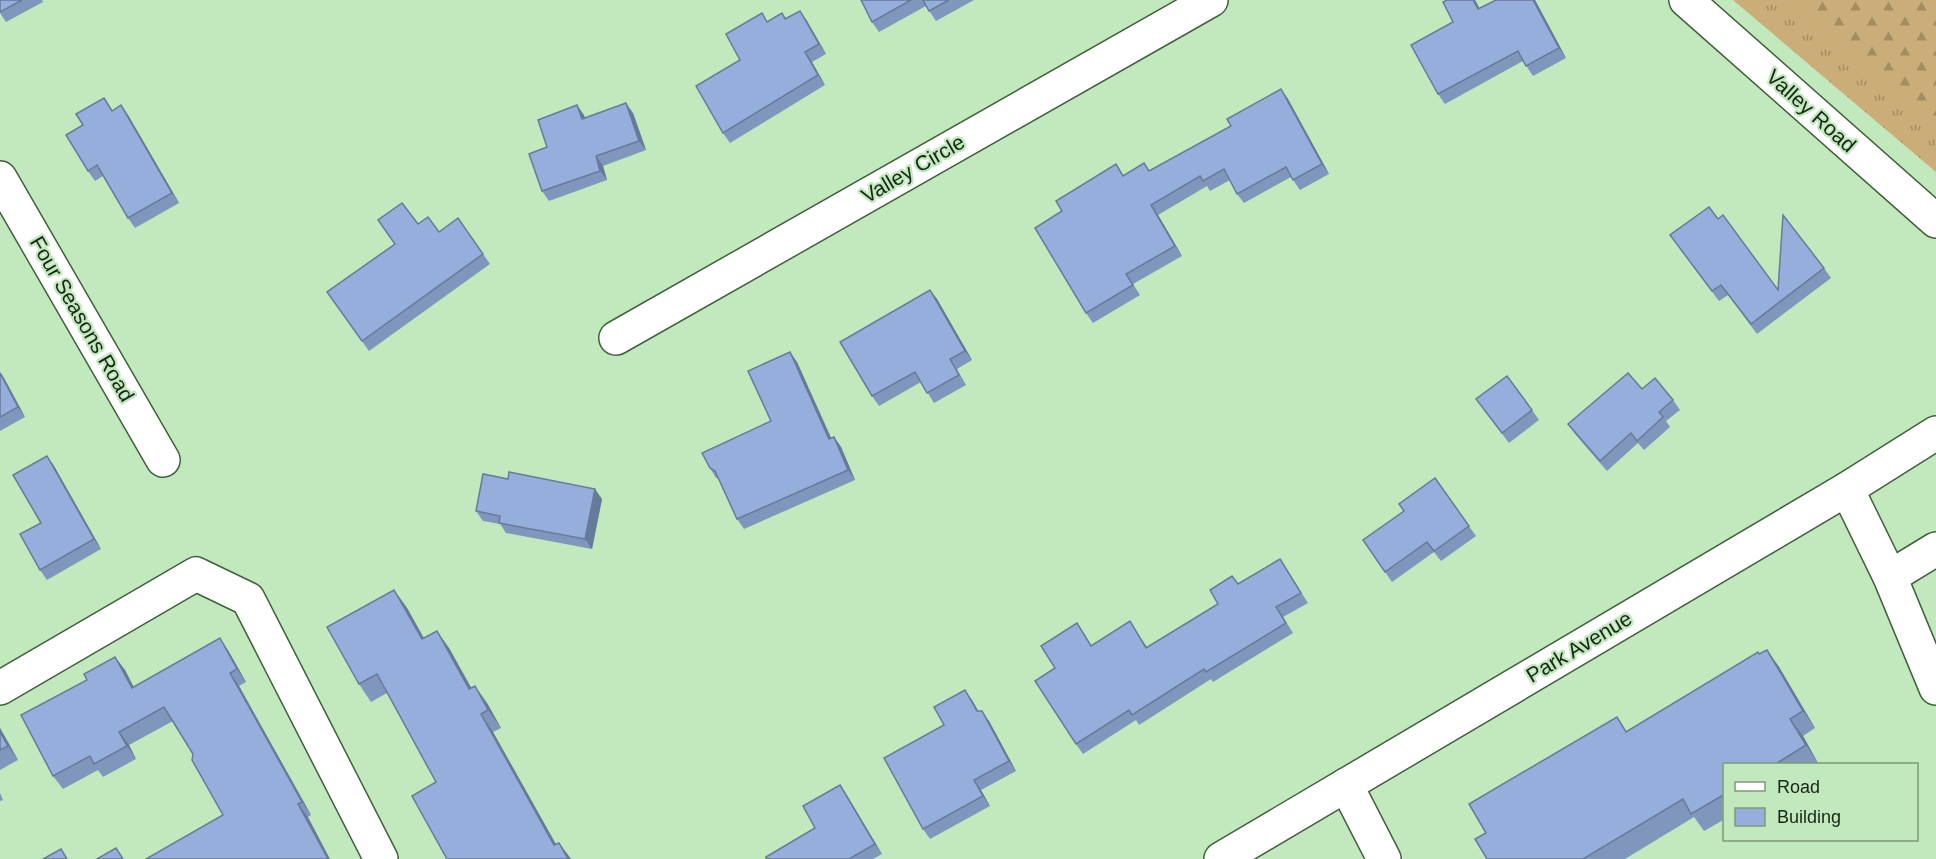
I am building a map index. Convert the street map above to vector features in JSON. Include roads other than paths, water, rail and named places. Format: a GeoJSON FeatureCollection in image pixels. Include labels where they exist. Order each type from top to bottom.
{"type":"FeatureCollection","features":[{"type":"Feature","properties":{"kind":"street","name":"Valley Circle"},"geometry":{"type":"LineString","coordinates":[[616,338],[1211,0]]}},
{"type":"Feature","properties":{"kind":"street","name":"Valley Road"},"geometry":{"type":"LineString","coordinates":[[1686,0],[1936,221]]}},
{"type":"Feature","properties":{"kind":"street","name":"Four Seasons Road"},"geometry":{"type":"LineString","coordinates":[[0,178],[163,460]]}},
{"type":"Feature","properties":{"kind":"street","name":"Park Avenue"},"geometry":{"type":"LineString","coordinates":[[1221,859],[1847,489],[1936,433]]}},
{"type":"Feature","properties":{"kind":"street"},"geometry":{"type":"LineString","coordinates":[[1847,489],[1890,577],[1936,688]]}},
{"type":"Feature","properties":{"kind":"street"},"geometry":{"type":"LineString","coordinates":[[1890,577],[1936,549]]}},
{"type":"Feature","properties":{"kind":"street"},"geometry":{"type":"LineString","coordinates":[[0,688],[196,574],[248,599],[381,859]]}},
{"type":"Feature","properties":{"kind":"street"},"geometry":{"type":"LineString","coordinates":[[1346,785],[1384,859]]}}]}
